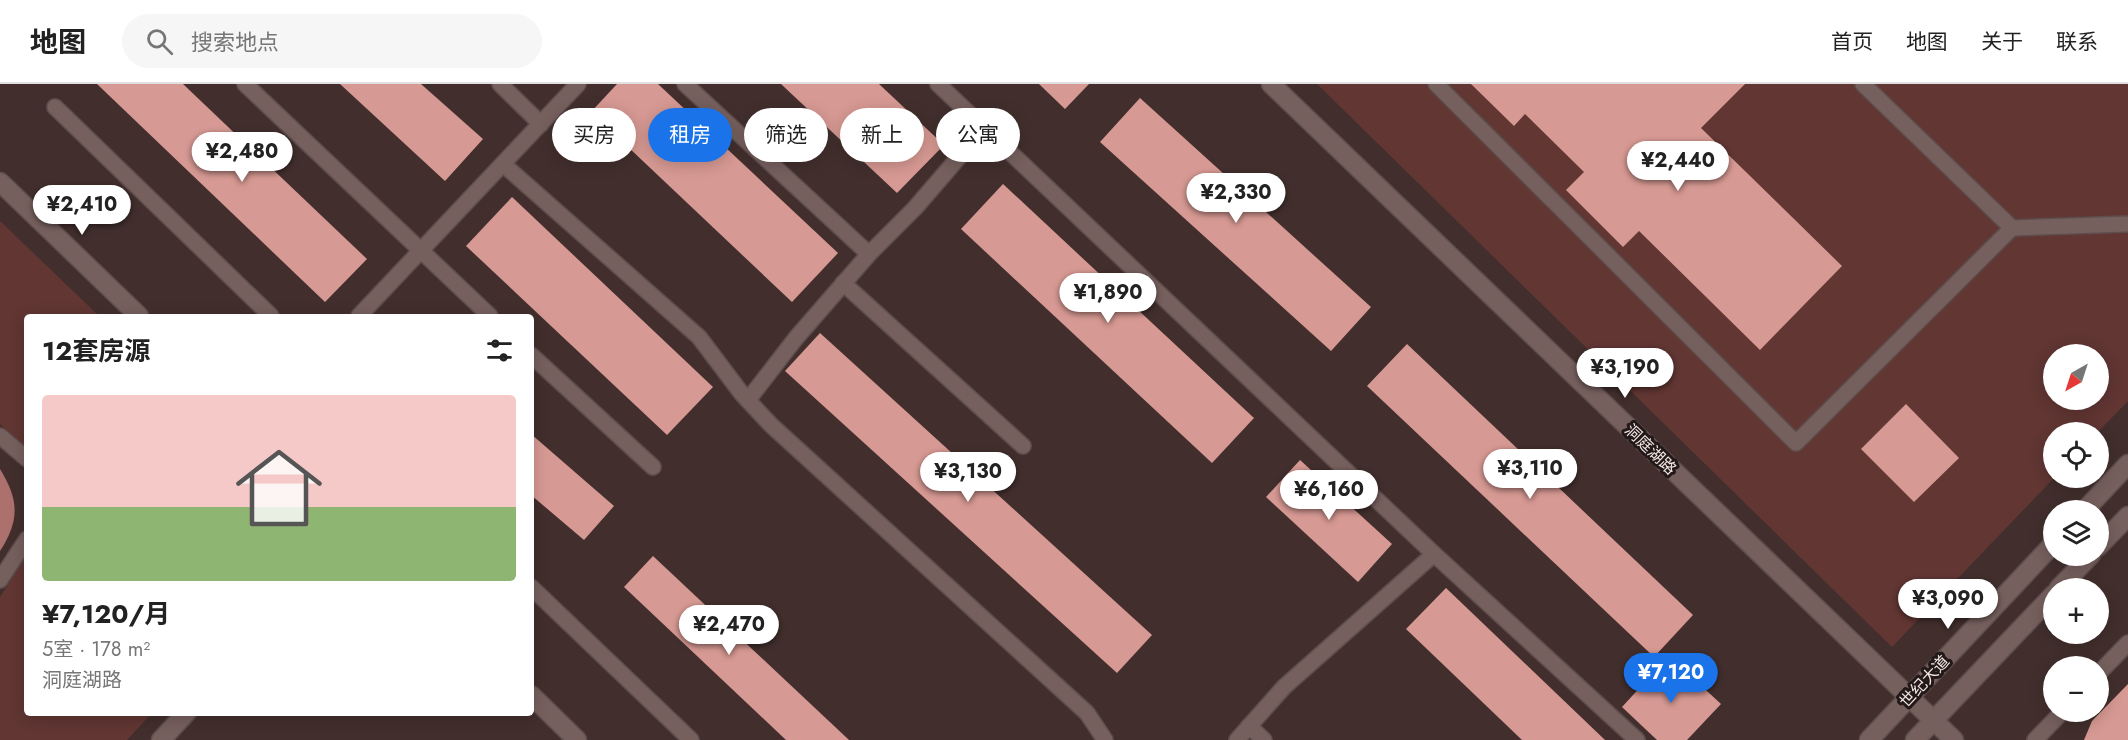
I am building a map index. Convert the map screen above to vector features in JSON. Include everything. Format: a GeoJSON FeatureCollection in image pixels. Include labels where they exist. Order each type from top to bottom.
{"type":"FeatureCollection","features":[{"type":"Feature","properties":{"kind":"street","name":"洞庭湖路"},"geometry":{"type":"LineString","coordinates":[[1270,84],[1954,740]]}},
{"type":"Feature","properties":{"kind":"street"},"geometry":{"type":"LineString","coordinates":[[0,182],[137,314]]}},
{"type":"Feature","properties":{"kind":"street"},"geometry":{"type":"LineString","coordinates":[[2094,500],[2128,464]]}},
{"type":"Feature","properties":{"kind":"street"},"geometry":{"type":"LineString","coordinates":[[2109,536],[2128,516]]}},
{"type":"Feature","properties":{"kind":"street","name":"世纪大道"},"geometry":{"type":"LineString","coordinates":[[1869,740],[2043,555]]}},
{"type":"Feature","properties":{"kind":"street"},"geometry":{"type":"LineString","coordinates":[[2069,578],[2081,566]]}},
{"type":"Feature","properties":{"kind":"street","name":"世纪大道"},"geometry":{"type":"LineString","coordinates":[[1915,740],[2043,606]]}},
{"type":"Feature","properties":{"kind":"street"},"geometry":{"type":"LineString","coordinates":[[534,698],[576,740]]}},
{"type":"Feature","properties":{"kind":"street"},"geometry":{"type":"LineString","coordinates":[[161,740],[183,716]]}},
{"type":"Feature","properties":{"kind":"lane"},"geometry":{"type":"LineString","coordinates":[[245,84],[488,314]]}},
{"type":"Feature","properties":{"kind":"lane"},"geometry":{"type":"LineString","coordinates":[[500,84],[541,124]]}},
{"type":"Feature","properties":{"kind":"lane"},"geometry":{"type":"LineString","coordinates":[[361,314],[578,84]]}},
{"type":"Feature","properties":{"kind":"lane"},"geometry":{"type":"LineString","coordinates":[[685,84],[869,254]]}},
{"type":"Feature","properties":{"kind":"lane"},"geometry":{"type":"LineString","coordinates":[[938,84],[963,108]]}},
{"type":"Feature","properties":{"kind":"lane"},"geometry":{"type":"LineString","coordinates":[[1436,84],[1796,443],[2012,228],[2128,224]]}},
{"type":"Feature","properties":{"kind":"lane"},"geometry":{"type":"LineString","coordinates":[[1863,84],[2012,228]]}},
{"type":"Feature","properties":{"kind":"lane"},"geometry":{"type":"LineString","coordinates":[[55,107],[269,314]]}},
{"type":"Feature","properties":{"kind":"lane"},"geometry":{"type":"LineString","coordinates":[[748,400],[843,283],[915,208],[955,162]]}},
{"type":"Feature","properties":{"kind":"lane"},"geometry":{"type":"LineString","coordinates":[[1020,162],[1434,554],[1637,740]]}},
{"type":"Feature","properties":{"kind":"lane"},"geometry":{"type":"LineString","coordinates":[[503,164],[699,337],[748,400],[771,425],[1087,713],[1105,740]]}},
{"type":"Feature","properties":{"kind":"lane"},"geometry":{"type":"LineString","coordinates":[[843,283],[1023,446]]}},
{"type":"Feature","properties":{"kind":"lane"},"geometry":{"type":"LineString","coordinates":[[534,358],[653,467]]}},
{"type":"Feature","properties":{"kind":"lane"},"geometry":{"type":"LineString","coordinates":[[0,436],[24,456]]}},
{"type":"Feature","properties":{"kind":"lane"},"geometry":{"type":"LineString","coordinates":[[0,580],[24,544]]}},
{"type":"Feature","properties":{"kind":"lane"},"geometry":{"type":"LineString","coordinates":[[1237,740],[1284,687],[1434,554]]}},
{"type":"Feature","properties":{"kind":"lane"},"geometry":{"type":"LineString","coordinates":[[534,590],[691,740]]}},
{"type":"Feature","properties":{"kind":"lane"},"geometry":{"type":"LineString","coordinates":[[2109,663],[2128,643]]}},
{"type":"Feature","properties":{"kind":"lane"},"geometry":{"type":"LineString","coordinates":[[2035,740],[2052,722]]}},
{"type":"Feature","properties":{"kind":"lane"},"geometry":{"type":"LineString","coordinates":[[1249,726],[1263,740]]}},
{"type":"Feature","properties":{"kind":"shaded area"},"geometry":{"type":"Polygon","coordinates":[[[1317,84],[2128,84],[2128,401],[2108,422],[2043,422],[2044,488],[1892,647],[1317,84]]]}},
{"type":"Feature","properties":{"kind":"shaded area"},"geometry":{"type":"Polygon","coordinates":[[[0,221],[97,314],[24,314],[24,446],[0,424],[0,221]]]}},
{"type":"Feature","properties":{"kind":"shaded area"},"geometry":{"type":"Polygon","coordinates":[[[0,469],[11,491],[15,510],[7,540],[0,551],[0,469]]]}},
{"type":"Feature","properties":{"kind":"shaded area"},"geometry":{"type":"Polygon","coordinates":[[[24,560],[24,716],[149,716],[127,740],[0,740],[0,597],[24,560]]]}},
{"type":"Feature","properties":{"kind":"building"},"geometry":{"type":"Polygon","coordinates":[[[97,84],[183,84],[367,259],[325,302],[97,84]]]}},
{"type":"Feature","properties":{"kind":"building"},"geometry":{"type":"Polygon","coordinates":[[[340,84],[421,84],[483,139],[445,181],[340,84]]]}},
{"type":"Feature","properties":{"kind":"building"},"geometry":{"type":"Polygon","coordinates":[[[617,84],[658,84],[684,108],[648,108],[648,162],[732,162],[732,153],[838,253],[792,302],[636,155],[636,108],[595,108],[617,84]]]}},
{"type":"Feature","properties":{"kind":"building"},"geometry":{"type":"Polygon","coordinates":[[[781,84],[879,84],[905,108],[840,108],[840,139],[828,128],[828,108],[807,108],[781,84]]]}},
{"type":"Feature","properties":{"kind":"building"},"geometry":{"type":"Polygon","coordinates":[[[1039,84],[1089,84],[1065,109],[1039,84]]]}},
{"type":"Feature","properties":{"kind":"building"},"geometry":{"type":"Polygon","coordinates":[[[1471,84],[1745,84],[1701,128],[1842,266],[1760,350],[1639,231],[1623,247],[1566,190],[1584,172],[1525,114],[1514,126],[1471,84]]]}},
{"type":"Feature","properties":{"kind":"building"},"geometry":{"type":"Polygon","coordinates":[[[1140,98],[1371,307],[1331,351],[1100,142],[1140,98]]]}},
{"type":"Feature","properties":{"kind":"building"},"geometry":{"type":"Polygon","coordinates":[[[924,126],[936,137],[936,153],[897,193],[864,162],[924,162],[924,126]]]}},
{"type":"Feature","properties":{"kind":"building"},"geometry":{"type":"Polygon","coordinates":[[[1003,184],[1254,418],[1212,463],[961,229],[1003,184]]]}},
{"type":"Feature","properties":{"kind":"building"},"geometry":{"type":"Polygon","coordinates":[[[512,197],[713,387],[667,435],[466,246],[512,197]]]}},
{"type":"Feature","properties":{"kind":"building"},"geometry":{"type":"Polygon","coordinates":[[[820,333],[1152,635],[1117,673],[785,371],[820,333]]]}},
{"type":"Feature","properties":{"kind":"building"},"geometry":{"type":"Polygon","coordinates":[[[1407,344],[1693,615],[1654,657],[1367,386],[1407,344]]]}},
{"type":"Feature","properties":{"kind":"building"},"geometry":{"type":"Polygon","coordinates":[[[1906,404],[1959,458],[1914,502],[1861,449],[1906,404]]]}},
{"type":"Feature","properties":{"kind":"building"},"geometry":{"type":"Polygon","coordinates":[[[534,437],[614,506],[584,540],[534,498],[534,437]]]}},
{"type":"Feature","properties":{"kind":"building"},"geometry":{"type":"Polygon","coordinates":[[[1300,460],[1392,544],[1358,582],[1266,497],[1300,460]]]}},
{"type":"Feature","properties":{"kind":"building"},"geometry":{"type":"Polygon","coordinates":[[[653,556],[849,740],[786,740],[624,587],[653,556]]]}},
{"type":"Feature","properties":{"kind":"building"},"geometry":{"type":"Polygon","coordinates":[[[1446,588],[1605,740],[1522,740],[1406,629],[1446,588]]]}},
{"type":"Feature","properties":{"kind":"building"},"geometry":{"type":"Polygon","coordinates":[[[1669,656],[1721,704],[1687,740],[1657,740],[1622,707],[1669,656]]]}},
{"type":"Feature","properties":{"kind":"building"},"geometry":{"type":"Polygon","coordinates":[[[2128,684],[2128,740],[2084,740],[2092,722],[2109,722],[2109,704],[2128,684]]]}}]}
